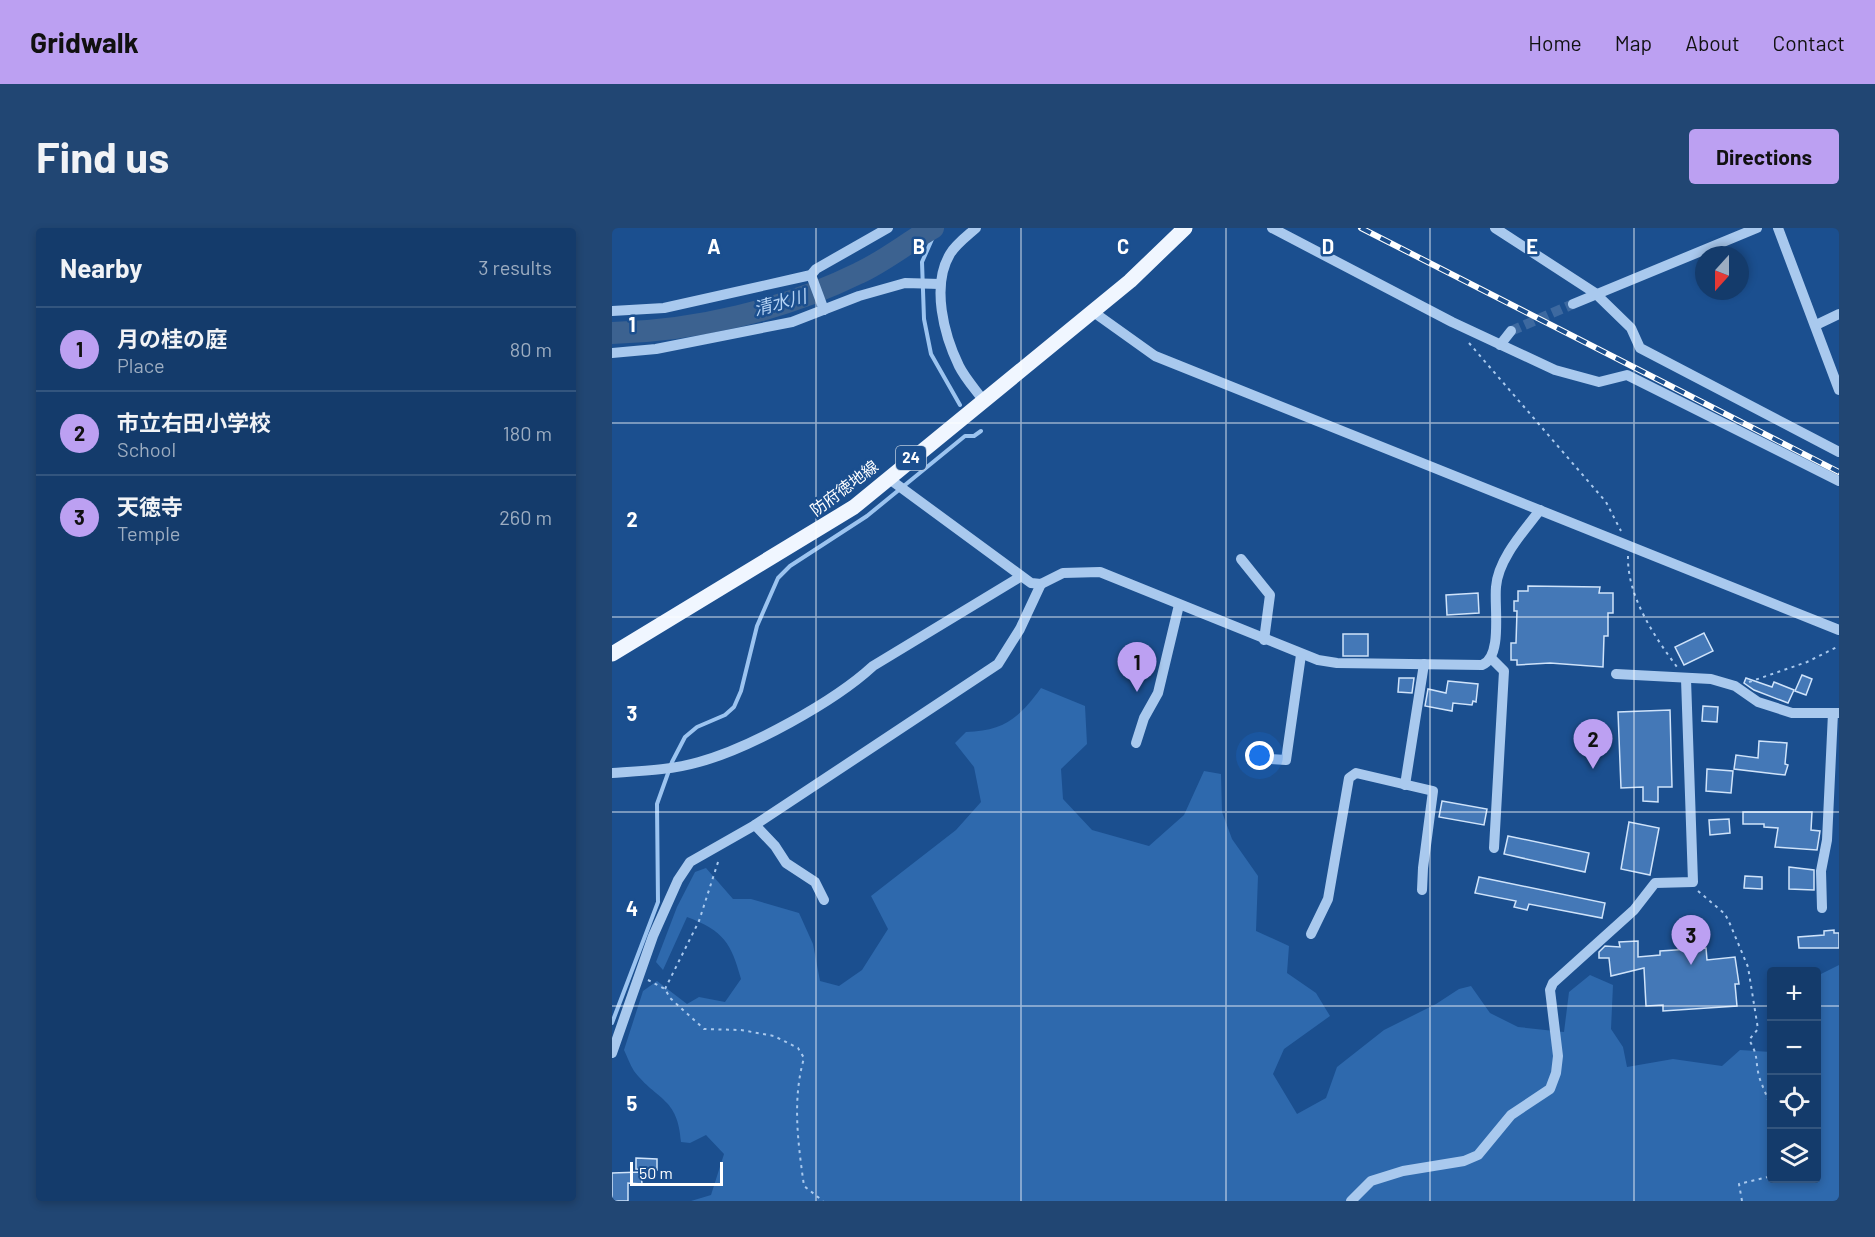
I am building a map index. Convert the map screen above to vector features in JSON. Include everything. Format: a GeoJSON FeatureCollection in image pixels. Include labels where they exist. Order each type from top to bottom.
{"type":"FeatureCollection","features":[{"type":"Feature","properties":{"kind":"main road","name":"防府徳地線"},"geometry":{"type":"LineString","coordinates":[[612,654],[819,531],[855,507],[982,400],[1130,281],[1185,228]]}},
{"type":"Feature","properties":{"kind":"street"},"geometry":{"type":"LineString","coordinates":[[612,311],[664,308],[811,275],[816,269],[888,228]]}},
{"type":"Feature","properties":{"kind":"street"},"geometry":{"type":"LineString","coordinates":[[976,228],[950,254],[940,284],[941,305],[952,350],[960,368],[982,400]]}},
{"type":"Feature","properties":{"kind":"street"},"geometry":{"type":"LineString","coordinates":[[1272,228],[1452,322],[1555,370],[1599,382],[1627,375],[1839,481]]}},
{"type":"Feature","properties":{"kind":"street"},"geometry":{"type":"LineString","coordinates":[[1495,228],[1595,293],[1631,328],[1640,348],[1839,452]]}},
{"type":"Feature","properties":{"kind":"street"},"geometry":{"type":"LineString","coordinates":[[1573,304],[1757,228]]}},
{"type":"Feature","properties":{"kind":"street"},"geometry":{"type":"LineString","coordinates":[[1778,228],[1839,390]]}},
{"type":"Feature","properties":{"kind":"street"},"geometry":{"type":"LineString","coordinates":[[811,275],[824,310]]}},
{"type":"Feature","properties":{"kind":"street"},"geometry":{"type":"LineString","coordinates":[[612,353],[656,349],[792,322],[905,283],[940,284]]}},
{"type":"Feature","properties":{"kind":"street"},"geometry":{"type":"LineString","coordinates":[[1092,310],[1155,356],[1839,630]]}},
{"type":"Feature","properties":{"kind":"street"},"geometry":{"type":"LineString","coordinates":[[1816,325],[1839,314]]}},
{"type":"Feature","properties":{"kind":"street"},"geometry":{"type":"LineString","coordinates":[[1500,345],[1511,331]]}},
{"type":"Feature","properties":{"kind":"street"},"geometry":{"type":"LineString","coordinates":[[888,478],[1030,583],[1041,584],[1063,573],[1100,572],[1301,655],[1337,663],[1482,665],[1492,659]]}},
{"type":"Feature","properties":{"kind":"street"},"geometry":{"type":"LineString","coordinates":[[1494,848],[1504,671],[1492,659],[1496,584],[1504,562],[1540,510]]}},
{"type":"Feature","properties":{"kind":"street"},"geometry":{"type":"LineString","coordinates":[[1241,559],[1270,596],[1264,640]]}},
{"type":"Feature","properties":{"kind":"street"},"geometry":{"type":"LineString","coordinates":[[612,773],[663,770],[721,755],[801,716],[854,683],[873,666],[1020,577]]}},
{"type":"Feature","properties":{"kind":"street"},"geometry":{"type":"LineString","coordinates":[[612,1053],[653,936],[678,880],[690,862],[755,825],[853,757],[998,664],[1020,629],[1041,584]]}},
{"type":"Feature","properties":{"kind":"street"},"geometry":{"type":"LineString","coordinates":[[1136,743],[1144,718],[1158,693],[1179,605]]}},
{"type":"Feature","properties":{"kind":"street"},"geometry":{"type":"LineString","coordinates":[[1252,758],[1286,760],[1301,655]]}},
{"type":"Feature","properties":{"kind":"street"},"geometry":{"type":"LineString","coordinates":[[1404,784],[1424,664]]}},
{"type":"Feature","properties":{"kind":"street"},"geometry":{"type":"LineString","coordinates":[[1616,674],[1711,680],[1735,686],[1758,702],[1792,713],[1836,713],[1827,828],[1821,871],[1822,908]]}},
{"type":"Feature","properties":{"kind":"street"},"geometry":{"type":"LineString","coordinates":[[1351,1201],[1371,1181],[1403,1171],[1464,1161],[1478,1155],[1511,1115],[1550,1089],[1556,1073],[1558,1056],[1550,990],[1553,983],[1634,910],[1655,883],[1693,882],[1686,679]]}},
{"type":"Feature","properties":{"kind":"street"},"geometry":{"type":"LineString","coordinates":[[1311,934],[1328,899],[1338,827],[1346,804],[1349,778],[1356,774],[1433,791],[1422,890]]}},
{"type":"Feature","properties":{"kind":"street"},"geometry":{"type":"LineString","coordinates":[[755,825],[775,846],[786,862],[815,882],[824,900]]}},
{"type":"Feature","properties":{"kind":"path"},"geometry":{"type":"LineString","coordinates":[[1452,322],[1606,502],[1629,546],[1628,571],[1640,604],[1655,637],[1686,679]]}},
{"type":"Feature","properties":{"kind":"path"},"geometry":{"type":"LineString","coordinates":[[1735,686],[1807,662],[1839,646]]}},
{"type":"Feature","properties":{"kind":"path"},"geometry":{"type":"LineString","coordinates":[[665,989],[699,921],[723,851],[719,845]]}},
{"type":"Feature","properties":{"kind":"path"},"geometry":{"type":"LineString","coordinates":[[1693,882],[1699,893],[1725,914],[1748,967],[1758,1029],[1749,1040],[1758,1053],[1760,1076],[1766,1090],[1770,1111],[1769,1129]]}},
{"type":"Feature","properties":{"kind":"path"},"geometry":{"type":"LineString","coordinates":[[640,975],[665,989],[670,998],[704,1029],[741,1030],[774,1036],[798,1048],[804,1058],[796,1085],[796,1123],[804,1186],[822,1201]]}},
{"type":"Feature","properties":{"kind":"path"},"geometry":{"type":"LineString","coordinates":[[1742,1201],[1739,1184],[1767,1177]]}},
{"type":"Feature","properties":{"kind":"shaded area"},"geometry":{"type":"Polygon","coordinates":[[[1041,688],[1085,706],[1087,744],[1061,769],[1063,799],[1092,830],[1149,846],[1184,815],[1204,771],[1221,774],[1222,812],[1232,839],[1258,876],[1256,931],[1289,946],[1287,973],[1316,993],[1330,1016],[1284,1049],[1273,1074],[1297,1114],[1326,1098],[1337,1067],[1384,1030],[1436,1004],[1459,989],[1471,986],[1490,1013],[1518,1027],[1564,1032],[1569,992],[1590,975],[1613,985],[1611,1029],[1623,1047],[1627,1067],[1673,1059],[1722,1066],[1740,1050],[1767,1052],[1767,1183],[1821,1183],[1821,974],[1839,965],[1839,1201],[691,1201],[711,1195],[724,1154],[706,1135],[690,1143],[681,1142],[676,1116],[665,1101],[634,1071],[624,1050],[643,991],[657,981],[687,1004],[699,997],[725,1002],[741,979],[734,956],[718,933],[687,917],[663,970],[656,962],[677,907],[695,872],[706,868],[733,899],[751,899],[799,913],[813,944],[820,981],[839,986],[862,970],[888,929],[871,896],[956,830],[981,802],[974,767],[955,743],[966,732],[1001,726],[1018,715],[1041,688]]]}},
{"type":"Feature","properties":{"kind":"building"},"geometry":{"type":"Polygon","coordinates":[[[1528,586],[1600,587],[1599,593],[1613,593],[1613,613],[1608,613],[1608,636],[1604,636],[1603,667],[1550,663],[1517,665],[1517,660],[1511,660],[1511,643],[1516,643],[1517,611],[1514,611],[1514,601],[1518,601],[1518,591],[1528,591],[1528,586]]]}},
{"type":"Feature","properties":{"kind":"building"},"geometry":{"type":"Polygon","coordinates":[[[1478,593],[1479,613],[1447,615],[1446,595],[1478,593]]]}},
{"type":"Feature","properties":{"kind":"building"},"geometry":{"type":"Polygon","coordinates":[[[1704,633],[1713,651],[1684,665],[1675,647],[1704,633]]]}},
{"type":"Feature","properties":{"kind":"building"},"geometry":{"type":"Polygon","coordinates":[[[1343,634],[1368,634],[1368,656],[1343,656],[1343,634]]]}},
{"type":"Feature","properties":{"kind":"building"},"geometry":{"type":"Polygon","coordinates":[[[1802,675],[1812,679],[1806,695],[1795,691],[1802,675]]]}},
{"type":"Feature","properties":{"kind":"building"},"geometry":{"type":"Polygon","coordinates":[[[1399,678],[1414,678],[1412,693],[1398,692],[1399,678]]]}},
{"type":"Feature","properties":{"kind":"building"},"geometry":{"type":"Polygon","coordinates":[[[1746,678],[1772,687],[1774,682],[1794,690],[1788,703],[1754,690],[1744,683],[1746,678]]]}},
{"type":"Feature","properties":{"kind":"building"},"geometry":{"type":"Polygon","coordinates":[[[1448,681],[1478,684],[1476,702],[1473,701],[1472,705],[1453,703],[1452,711],[1425,706],[1428,689],[1446,693],[1448,681]]]}},
{"type":"Feature","properties":{"kind":"building"},"geometry":{"type":"Polygon","coordinates":[[[1703,706],[1718,707],[1717,722],[1702,721],[1703,706]]]}},
{"type":"Feature","properties":{"kind":"building"},"geometry":{"type":"Polygon","coordinates":[[[1670,710],[1672,787],[1658,787],[1658,802],[1643,801],[1643,787],[1621,788],[1618,712],[1670,710]]]}},
{"type":"Feature","properties":{"kind":"building"},"geometry":{"type":"Polygon","coordinates":[[[1759,741],[1787,743],[1785,764],[1788,765],[1785,775],[1734,769],[1736,755],[1758,758],[1759,741]]]}},
{"type":"Feature","properties":{"kind":"building"},"geometry":{"type":"Polygon","coordinates":[[[1707,769],[1733,771],[1731,793],[1706,791],[1707,769]]]}},
{"type":"Feature","properties":{"kind":"building"},"geometry":{"type":"Polygon","coordinates":[[[1442,801],[1487,809],[1484,825],[1439,817],[1442,801]]]}},
{"type":"Feature","properties":{"kind":"building"},"geometry":{"type":"Polygon","coordinates":[[[1743,812],[1812,812],[1811,830],[1820,831],[1817,850],[1775,847],[1778,828],[1764,827],[1764,824],[1743,824],[1743,812]]]}},
{"type":"Feature","properties":{"kind":"building"},"geometry":{"type":"Polygon","coordinates":[[[1729,819],[1730,833],[1710,835],[1709,820],[1729,819]]]}},
{"type":"Feature","properties":{"kind":"building"},"geometry":{"type":"Polygon","coordinates":[[[1629,822],[1659,828],[1650,875],[1621,869],[1629,822]]]}},
{"type":"Feature","properties":{"kind":"building"},"geometry":{"type":"Polygon","coordinates":[[[1508,836],[1589,853],[1585,872],[1504,854],[1508,836]]]}},
{"type":"Feature","properties":{"kind":"building"},"geometry":{"type":"Polygon","coordinates":[[[1789,867],[1814,870],[1814,890],[1789,889],[1789,867]]]}},
{"type":"Feature","properties":{"kind":"building"},"geometry":{"type":"Polygon","coordinates":[[[1745,876],[1762,877],[1762,889],[1744,888],[1745,876]]]}},
{"type":"Feature","properties":{"kind":"building"},"geometry":{"type":"Polygon","coordinates":[[[1479,877],[1605,903],[1602,918],[1529,904],[1527,910],[1514,907],[1516,901],[1475,893],[1479,877]]]}},
{"type":"Feature","properties":{"kind":"building"},"geometry":{"type":"Polygon","coordinates":[[[1834,930],[1834,933],[1839,933],[1839,948],[1799,948],[1798,937],[1824,935],[1824,931],[1834,930]]]}},
{"type":"Feature","properties":{"kind":"building"},"geometry":{"type":"Polygon","coordinates":[[[1638,941],[1638,957],[1660,955],[1660,951],[1706,948],[1707,960],[1735,957],[1739,984],[1735,984],[1737,1006],[1663,1011],[1663,1005],[1646,1006],[1644,968],[1611,976],[1609,958],[1599,958],[1599,952],[1605,946],[1620,947],[1619,942],[1638,941]]]}},
{"type":"Feature","properties":{"kind":"building"},"geometry":{"type":"Polygon","coordinates":[[[636,1158],[657,1159],[657,1170],[636,1169],[636,1158]]]}},
{"type":"Feature","properties":{"kind":"building"},"geometry":{"type":"Polygon","coordinates":[[[641,1172],[642,1184],[628,1183],[628,1201],[612,1201],[612,1173],[641,1172]]]}},
{"type":"Feature","properties":{"kind":"waterway","name":"清水川"},"geometry":{"type":"LineString","coordinates":[[612,333],[707,323],[770,308],[830,286],[869,268],[933,228]]}},
{"type":"Feature","properties":{"kind":"waterway"},"geometry":{"type":"LineString","coordinates":[[937,228],[922,262],[924,319],[931,354],[960,405]]}},
{"type":"Feature","properties":{"kind":"waterway"},"geometry":{"type":"LineString","coordinates":[[612,1023],[658,902],[657,804],[672,762],[685,737],[697,727],[725,715],[734,707],[741,691],[757,626],[778,578],[790,566],[867,516],[965,436],[974,436],[981,431]]}},
{"type":"Feature","properties":{"kind":"tunnel"},"geometry":{"type":"LineString","coordinates":[[1511,331],[1573,304]]}},
{"type":"Feature","properties":{"kind":"railway"},"geometry":{"type":"LineString","coordinates":[[1361,228],[1839,472]]}},
{"type":"Feature","properties":{"kind":"place","name":"月の桂の庭"},"geometry":{"type":"Point","coordinates":[1137,692]}},
{"type":"Feature","properties":{"kind":"place","name":"市立右田小学校"},"geometry":{"type":"Point","coordinates":[1593,769]}},
{"type":"Feature","properties":{"kind":"place","name":"天徳寺"},"geometry":{"type":"Point","coordinates":[1691,965]}}]}
